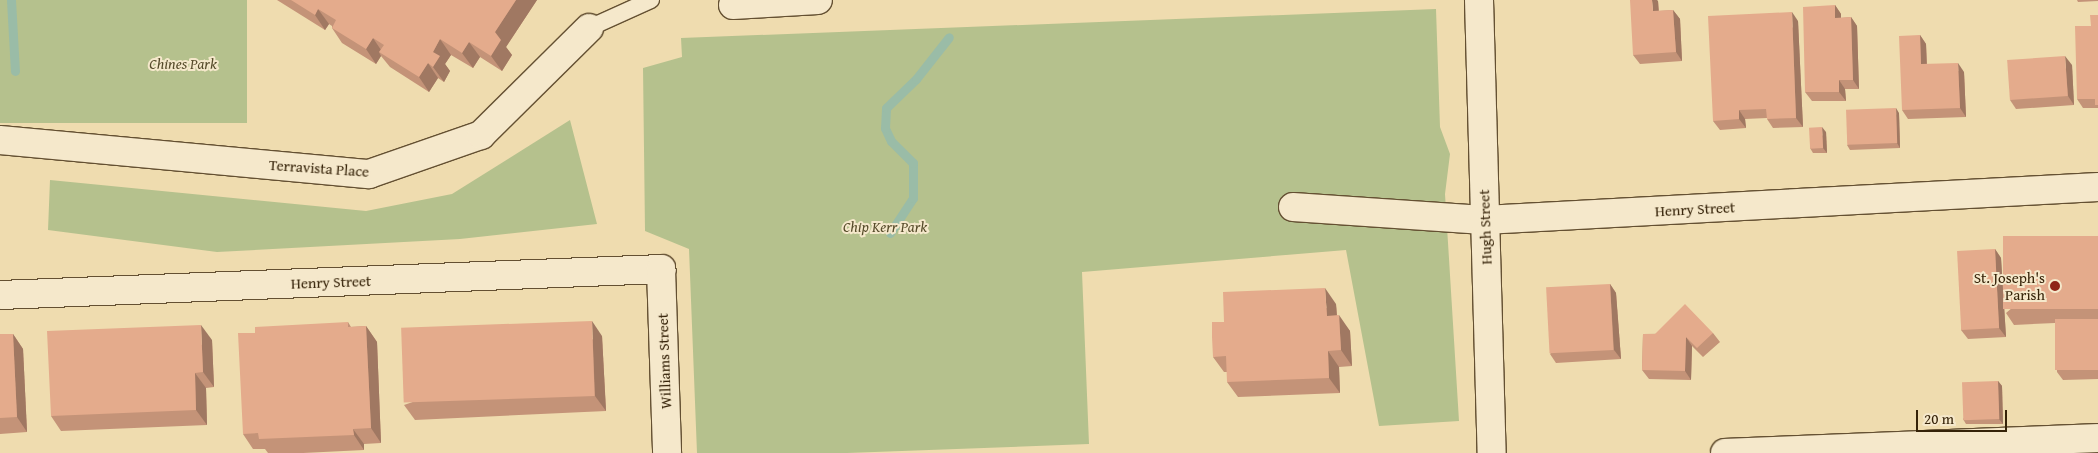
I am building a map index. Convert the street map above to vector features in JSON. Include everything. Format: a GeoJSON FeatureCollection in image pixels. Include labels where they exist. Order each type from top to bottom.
{"type":"FeatureCollection","features":[{"type":"Feature","properties":{"kind":"street"},"geometry":{"type":"LineString","coordinates":[[733,5],[818,0]]}},
{"type":"Feature","properties":{"kind":"street","name":"Hugh Street"},"geometry":{"type":"LineString","coordinates":[[1479,0],[1492,453]]}},
{"type":"Feature","properties":{"kind":"street","name":"Terravista Place"},"geometry":{"type":"LineString","coordinates":[[0,140],[369,174],[481,135],[589,28]]}},
{"type":"Feature","properties":{"kind":"street","name":"Henry Street"},"geometry":{"type":"LineString","coordinates":[[1293,207],[1484,220],[2098,187]]}},
{"type":"Feature","properties":{"kind":"street","name":"Henry Street"},"geometry":{"type":"LineString","coordinates":[[0,295],[661,269]]}},
{"type":"Feature","properties":{"kind":"street","name":"Williams Street"},"geometry":{"type":"LineString","coordinates":[[661,269],[667,453]]}},
{"type":"Feature","properties":{"kind":"street"},"geometry":{"type":"LineString","coordinates":[[0,287],[0,295]]}},
{"type":"Feature","properties":{"kind":"street"},"geometry":{"type":"LineString","coordinates":[[1725,453],[2098,438]]}},
{"type":"Feature","properties":{"kind":"lane"},"geometry":{"type":"LineString","coordinates":[[589,28],[651,0]]}},
{"type":"Feature","properties":{"kind":"green space","name":"Chines Park"},"geometry":{"type":"Polygon","coordinates":[[[0,0],[247,0],[247,123],[0,123],[0,0]]]}},
{"type":"Feature","properties":{"kind":"green space","name":"Chip Kerr Park"},"geometry":{"type":"Polygon","coordinates":[[[1436,9],[1440,127],[1450,154],[1445,194],[1459,421],[1379,426],[1346,250],[1082,272],[1089,444],[847,453],[697,453],[689,249],[645,231],[643,68],[682,57],[681,38],[1436,9]]]}},
{"type":"Feature","properties":{"kind":"green space"},"geometry":{"type":"Polygon","coordinates":[[[570,120],[597,224],[460,239],[217,252],[48,230],[50,180],[366,211],[452,194],[570,120]]]}},
{"type":"Feature","properties":{"kind":"building"},"geometry":{"type":"Polygon","coordinates":[[[291,0],[516,0],[495,32],[501,40],[491,56],[469,42],[462,53],[440,39],[433,52],[440,56],[433,67],[428,63],[419,77],[379,52],[384,45],[373,38],[366,49],[332,28],[336,20],[318,9],[315,15],[291,0]]]}},
{"type":"Feature","properties":{"kind":"building"},"geometry":{"type":"Polygon","coordinates":[[[1630,0],[1652,0],[1653,11],[1673,10],[1676,52],[1633,55],[1630,0]]]}},
{"type":"Feature","properties":{"kind":"building"},"geometry":{"type":"Polygon","coordinates":[[[1835,5],[1835,18],[1851,17],[1853,80],[1839,80],[1839,92],[1805,92],[1803,7],[1835,5]]]}},
{"type":"Feature","properties":{"kind":"building"},"geometry":{"type":"Polygon","coordinates":[[[1792,12],[1796,118],[1767,119],[1766,109],[1739,110],[1739,119],[1713,121],[1708,16],[1792,12]]]}},
{"type":"Feature","properties":{"kind":"building"},"geometry":{"type":"Polygon","coordinates":[[[2090,15],[2098,15],[2098,105],[2095,105],[2095,99],[2077,99],[2075,26],[2091,26],[2090,15]]]}},
{"type":"Feature","properties":{"kind":"building"},"geometry":{"type":"Polygon","coordinates":[[[1920,35],[1921,64],[1958,63],[1960,108],[1902,110],[1899,36],[1920,35]]]}},
{"type":"Feature","properties":{"kind":"building"},"geometry":{"type":"Polygon","coordinates":[[[2065,56],[2068,96],[2010,100],[2007,60],[2065,56]]]}},
{"type":"Feature","properties":{"kind":"building"},"geometry":{"type":"Polygon","coordinates":[[[1896,108],[1897,143],[1847,145],[1846,110],[1896,108]]]}},
{"type":"Feature","properties":{"kind":"building"},"geometry":{"type":"Polygon","coordinates":[[[1822,127],[1823,148],[1810,149],[1809,128],[1822,127]]]}},
{"type":"Feature","properties":{"kind":"building","name":"St. Joseph's Parish"},"geometry":{"type":"Polygon","coordinates":[[[2003,236],[2098,236],[2098,309],[2003,309],[2003,236]]]}},
{"type":"Feature","properties":{"kind":"building"},"geometry":{"type":"Polygon","coordinates":[[[1995,249],[1999,328],[1961,330],[1957,251],[1995,249]]]}},
{"type":"Feature","properties":{"kind":"building"},"geometry":{"type":"Polygon","coordinates":[[[1610,284],[1613,350],[1550,353],[1546,287],[1610,284]]]}},
{"type":"Feature","properties":{"kind":"building"},"geometry":{"type":"Polygon","coordinates":[[[1325,288],[1327,316],[1339,315],[1341,350],[1328,351],[1329,378],[1227,382],[1226,356],[1213,357],[1212,337],[1212,322],[1224,322],[1223,292],[1325,288]]]}},
{"type":"Feature","properties":{"kind":"building"},"geometry":{"type":"Polygon","coordinates":[[[1685,304],[1713,333],[1697,348],[1686,337],[1685,371],[1642,370],[1643,334],[1655,334],[1685,304]]]}},
{"type":"Feature","properties":{"kind":"building"},"geometry":{"type":"Polygon","coordinates":[[[2055,319],[2098,319],[2098,370],[2055,370],[2055,319]]]}},
{"type":"Feature","properties":{"kind":"building"},"geometry":{"type":"Polygon","coordinates":[[[592,321],[595,396],[404,403],[401,328],[592,321]]]}},
{"type":"Feature","properties":{"kind":"building"},"geometry":{"type":"Polygon","coordinates":[[[348,322],[348,327],[366,326],[371,428],[353,429],[354,435],[259,439],[258,433],[243,434],[238,333],[255,333],[255,327],[348,322]]]}},
{"type":"Feature","properties":{"kind":"building"},"geometry":{"type":"Polygon","coordinates":[[[201,325],[203,372],[195,373],[196,410],[51,416],[47,331],[201,325]]]}},
{"type":"Feature","properties":{"kind":"building"},"geometry":{"type":"Polygon","coordinates":[[[0,334],[13,334],[17,417],[0,418],[0,334]]]}},
{"type":"Feature","properties":{"kind":"building"},"geometry":{"type":"Polygon","coordinates":[[[1998,381],[1999,419],[1963,420],[1962,382],[1998,381]]]}},
{"type":"Feature","properties":{"kind":"waterway"},"geometry":{"type":"LineString","coordinates":[[11,0],[15,71]]}},
{"type":"Feature","properties":{"kind":"waterway"},"geometry":{"type":"LineString","coordinates":[[890,233],[913,198],[913,163],[891,141],[885,128],[886,108],[916,79],[949,37]]}},
{"type":"Feature","properties":{"kind":"place","name":"St. Joseph's Parish"},"geometry":{"type":"Point","coordinates":[2055,286]}}]}
